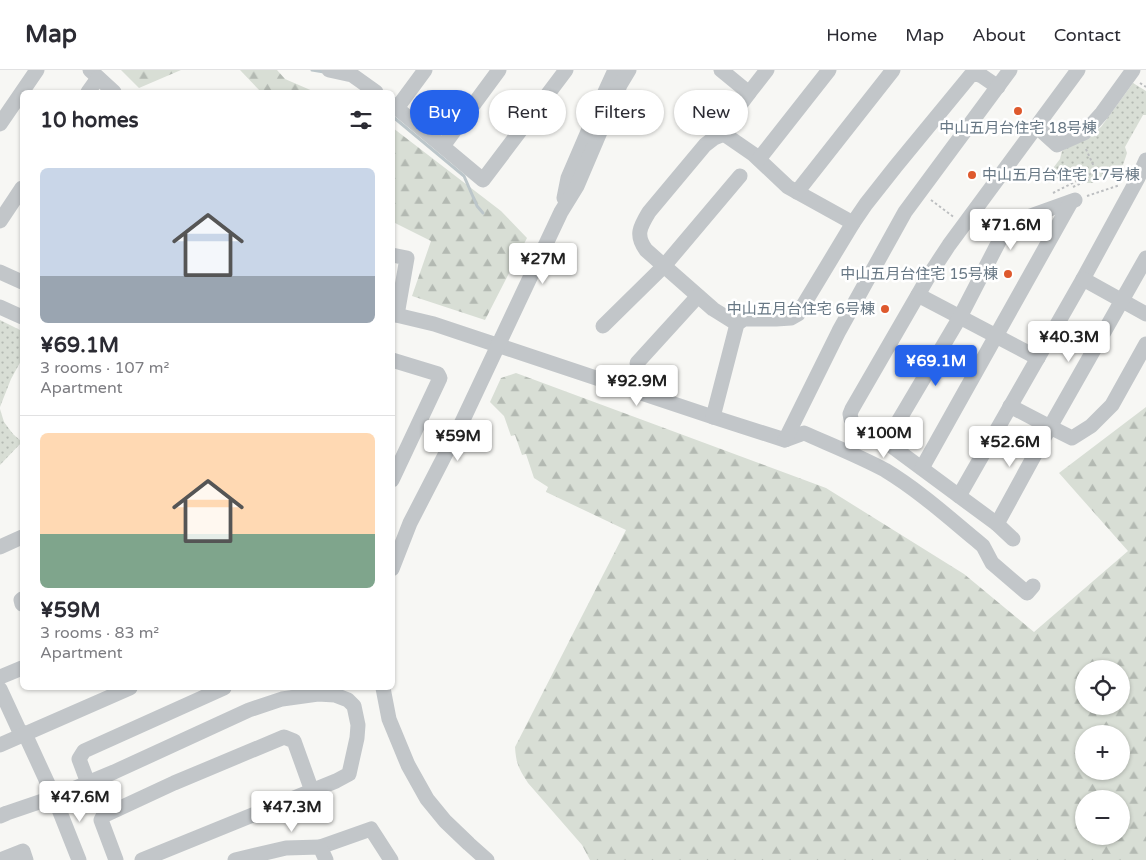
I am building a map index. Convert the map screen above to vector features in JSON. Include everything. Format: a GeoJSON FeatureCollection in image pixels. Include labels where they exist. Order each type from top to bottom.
{"type":"FeatureCollection","features":[{"type":"Feature","properties":{"kind":"street"},"geometry":{"type":"LineString","coordinates":[[23,90],[37,70]]}},
{"type":"Feature","properties":{"kind":"street"},"geometry":{"type":"LineString","coordinates":[[329,70],[352,75],[373,90]]}},
{"type":"Feature","properties":{"kind":"street"},"geometry":{"type":"LineString","coordinates":[[425,70],[395,106],[483,180],[566,70]]}},
{"type":"Feature","properties":{"kind":"street"},"geometry":{"type":"LineString","coordinates":[[443,146],[499,70]]}},
{"type":"Feature","properties":{"kind":"street"},"geometry":{"type":"LineString","coordinates":[[561,212],[568,178],[616,70]]}},
{"type":"Feature","properties":{"kind":"street"},"geometry":{"type":"LineString","coordinates":[[395,561],[410,523],[462,422],[561,212],[577,186],[620,85],[629,70]]}},
{"type":"Feature","properties":{"kind":"street"},"geometry":{"type":"LineString","coordinates":[[721,70],[749,93],[767,70]]}},
{"type":"Feature","properties":{"kind":"street"},"geometry":{"type":"LineString","coordinates":[[759,159],[829,70]]}},
{"type":"Feature","properties":{"kind":"street"},"geometry":{"type":"LineString","coordinates":[[797,192],[893,70]]}},
{"type":"Feature","properties":{"kind":"street"},"geometry":{"type":"LineString","coordinates":[[785,440],[839,331],[904,212],[1010,70]]}},
{"type":"Feature","properties":{"kind":"street"},"geometry":{"type":"LineString","coordinates":[[1013,539],[997,524],[886,442],[855,426],[850,414],[948,245],[1078,70]]}},
{"type":"Feature","properties":{"kind":"street"},"geometry":{"type":"LineString","coordinates":[[1036,126],[1058,146],[1084,133],[1102,113],[1133,70]]}},
{"type":"Feature","properties":{"kind":"street"},"geometry":{"type":"LineString","coordinates":[[89,90],[94,74],[112,90]]}},
{"type":"Feature","properties":{"kind":"street"},"geometry":{"type":"LineString","coordinates":[[713,417],[737,324],[744,319],[791,318],[798,314],[853,223],[896,166],[970,76],[976,74],[982,76],[998,87]]}},
{"type":"Feature","properties":{"kind":"street"},"geometry":{"type":"LineString","coordinates":[[0,124],[20,95]]}},
{"type":"Feature","properties":{"kind":"street"},"geometry":{"type":"LineString","coordinates":[[722,135],[705,145],[649,212],[640,232],[641,243],[646,250],[713,309],[737,324]]}},
{"type":"Feature","properties":{"kind":"street"},"geometry":{"type":"LineString","coordinates":[[726,135],[759,159],[788,187],[853,223]]}},
{"type":"Feature","properties":{"kind":"street"},"geometry":{"type":"LineString","coordinates":[[959,496],[1083,279],[1146,160]]}},
{"type":"Feature","properties":{"kind":"street"},"geometry":{"type":"LineString","coordinates":[[603,326],[664,266],[740,176]]}},
{"type":"Feature","properties":{"kind":"street"},"geometry":{"type":"LineString","coordinates":[[0,221],[20,191]]}},
{"type":"Feature","properties":{"kind":"street"},"geometry":{"type":"LineString","coordinates":[[886,442],[960,317],[1008,224],[1073,201]]}},
{"type":"Feature","properties":{"kind":"street"},"geometry":{"type":"LineString","coordinates":[[922,468],[1073,201]]}},
{"type":"Feature","properties":{"kind":"street"},"geometry":{"type":"LineString","coordinates":[[395,256],[407,258],[395,315],[434,324],[785,440],[804,433],[862,458],[912,489],[983,546],[992,564],[1027,593],[1033,586]]}},
{"type":"Feature","properties":{"kind":"street"},"geometry":{"type":"LineString","coordinates":[[997,524],[1146,258]]}},
{"type":"Feature","properties":{"kind":"street"},"geometry":{"type":"LineString","coordinates":[[0,272],[20,281]]}},
{"type":"Feature","properties":{"kind":"street"},"geometry":{"type":"LineString","coordinates":[[1083,279],[1146,314]]}},
{"type":"Feature","properties":{"kind":"street"},"geometry":{"type":"LineString","coordinates":[[918,295],[1038,358]]}},
{"type":"Feature","properties":{"kind":"street"},"geometry":{"type":"LineString","coordinates":[[637,363],[698,296]]}},
{"type":"Feature","properties":{"kind":"street"},"geometry":{"type":"LineString","coordinates":[[0,307],[20,316]]}},
{"type":"Feature","properties":{"kind":"street"},"geometry":{"type":"LineString","coordinates":[[1010,406],[1072,438],[1091,426],[1112,405],[1146,344]]}},
{"type":"Feature","properties":{"kind":"street"},"geometry":{"type":"LineString","coordinates":[[395,361],[438,374],[440,378],[395,474]]}},
{"type":"Feature","properties":{"kind":"street"},"geometry":{"type":"LineString","coordinates":[[0,547],[20,538]]}},
{"type":"Feature","properties":{"kind":"street"},"geometry":{"type":"LineString","coordinates":[[0,678],[20,669]]}},
{"type":"Feature","properties":{"kind":"street"},"geometry":{"type":"LineString","coordinates":[[0,689],[18,730],[25,734],[54,797],[78,860]]}},
{"type":"Feature","properties":{"kind":"street"},"geometry":{"type":"LineString","coordinates":[[0,745],[125,690]]}},
{"type":"Feature","properties":{"kind":"street"},"geometry":{"type":"LineString","coordinates":[[88,783],[79,759],[84,751],[220,690]]}},
{"type":"Feature","properties":{"kind":"street"},"geometry":{"type":"LineString","coordinates":[[383,690],[389,719],[408,765],[427,799],[445,821],[487,860]]}},
{"type":"Feature","properties":{"kind":"street"},"geometry":{"type":"LineString","coordinates":[[1,813],[54,797],[114,772],[249,710],[282,699],[318,694],[348,700],[354,706],[358,725],[349,774],[312,791],[142,860]]}},
{"type":"Feature","properties":{"kind":"street"},"geometry":{"type":"LineString","coordinates":[[116,860],[101,820],[103,816],[174,783],[284,737],[294,740],[312,791]]}},
{"type":"Feature","properties":{"kind":"street"},"geometry":{"type":"LineString","coordinates":[[235,860],[286,848],[323,853],[371,829],[391,860]]}},
{"type":"Feature","properties":{"kind":"street"},"geometry":{"type":"LineString","coordinates":[[0,860],[23,851],[26,860]]}},
{"type":"Feature","properties":{"kind":"path"},"geometry":{"type":"LineString","coordinates":[[1090,156],[1096,172]]}},
{"type":"Feature","properties":{"kind":"path"},"geometry":{"type":"LineString","coordinates":[[1085,181],[1088,180],[1086,176]]}},
{"type":"Feature","properties":{"kind":"path"},"geometry":{"type":"LineString","coordinates":[[1073,201],[1120,185]]}},
{"type":"Feature","properties":{"kind":"path"},"geometry":{"type":"LineString","coordinates":[[925,195],[960,221]]}},
{"type":"Feature","properties":{"kind":"path"},"geometry":{"type":"LineString","coordinates":[[970,236],[1008,224]]}},
{"type":"Feature","properties":{"kind":"green space"},"geometry":{"type":"Polygon","coordinates":[[[121,70],[181,70],[139,88],[121,70]]]}},
{"type":"Feature","properties":{"kind":"green space"},"geometry":{"type":"Polygon","coordinates":[[[240,70],[277,70],[285,79],[310,90],[259,90],[240,70]]]}},
{"type":"Feature","properties":{"kind":"green space"},"geometry":{"type":"Polygon","coordinates":[[[1133,83],[1146,91],[1146,115],[1143,115],[1125,147],[1127,153],[1123,165],[1092,183],[1086,183],[1079,168],[1049,183],[1044,180],[1060,159],[1062,151],[1101,127],[1133,83]]]}},
{"type":"Feature","properties":{"kind":"green space"},"geometry":{"type":"Polygon","coordinates":[[[395,130],[501,211],[527,238],[485,320],[412,296],[431,241],[395,223],[395,130]]]}},
{"type":"Feature","properties":{"kind":"green space"},"geometry":{"type":"Polygon","coordinates":[[[0,320],[20,330],[20,363],[0,407],[0,320]]]}},
{"type":"Feature","properties":{"kind":"green space"},"geometry":{"type":"Polygon","coordinates":[[[516,373],[826,488],[964,574],[1034,632],[1128,551],[1059,473],[1146,407],[1146,860],[590,860],[582,845],[522,774],[518,766],[515,747],[626,530],[546,492],[548,487],[534,478],[526,454],[522,455],[515,435],[511,436],[504,416],[490,402],[501,378],[516,373]]]}},
{"type":"Feature","properties":{"kind":"green space"},"geometry":{"type":"Polygon","coordinates":[[[0,409],[4,422],[20,440],[20,444],[0,465],[0,409]]]}},
{"type":"Feature","properties":{"kind":"waterway"},"geometry":{"type":"LineString","coordinates":[[312,70],[324,72]]}},
{"type":"Feature","properties":{"kind":"waterway"},"geometry":{"type":"LineString","coordinates":[[395,118],[464,176],[477,206],[483,213]]}},
{"type":"Feature","properties":{"kind":"place","name":"中山五月台住宅 18号棟"},"geometry":{"type":"Point","coordinates":[1018,111]}},
{"type":"Feature","properties":{"kind":"place","name":"中山五月台住宅 17号棟"},"geometry":{"type":"Point","coordinates":[972,175]}},
{"type":"Feature","properties":{"kind":"place","name":"中山五月台住宅 15号棟"},"geometry":{"type":"Point","coordinates":[1008,274]}},
{"type":"Feature","properties":{"kind":"place","name":"中山五月台住宅 6号棟"},"geometry":{"type":"Point","coordinates":[885,309]}}]}
